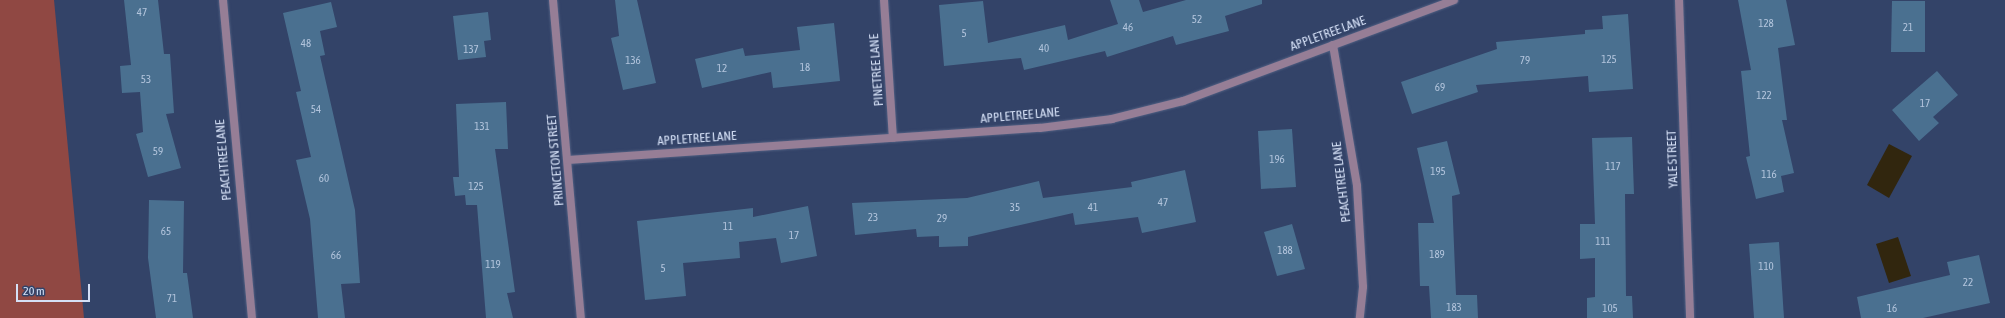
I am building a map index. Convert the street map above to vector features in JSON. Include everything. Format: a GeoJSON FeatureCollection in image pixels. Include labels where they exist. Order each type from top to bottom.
{"type":"FeatureCollection","features":[{"type":"Feature","properties":{"kind":"street","name":"PEACHTREE LANE"},"geometry":{"type":"LineString","coordinates":[[223,0],[252,318]]}},
{"type":"Feature","properties":{"kind":"street","name":"PRINCETON STREET"},"geometry":{"type":"LineString","coordinates":[[552,0],[568,160],[581,318]]}},
{"type":"Feature","properties":{"kind":"street","name":"PINETREE LANE"},"geometry":{"type":"LineString","coordinates":[[884,0],[893,138]]}},
{"type":"Feature","properties":{"kind":"street","name":"APPLETREE LANE"},"geometry":{"type":"LineString","coordinates":[[568,160],[1040,128],[1112,119],[1183,100],[1454,0]]}},
{"type":"Feature","properties":{"kind":"street","name":"YALE STREET"},"geometry":{"type":"LineString","coordinates":[[1679,0],[1690,318]]}},
{"type":"Feature","properties":{"kind":"street","name":"PEACHTREE LANE"},"geometry":{"type":"LineString","coordinates":[[1333,45],[1357,186],[1363,287],[1360,318]]}},
{"type":"Feature","properties":{"kind":"shaded area"},"geometry":{"type":"Polygon","coordinates":[[[0,0],[54,0],[84,318],[0,318],[0,0]]]}},
{"type":"Feature","properties":{"kind":"shaded area"},"geometry":{"type":"Polygon","coordinates":[[[1889,144],[1912,156],[1889,198],[1867,185],[1889,144]]]}},
{"type":"Feature","properties":{"kind":"shaded area"},"geometry":{"type":"Polygon","coordinates":[[[1898,237],[1911,276],[1889,283],[1876,244],[1898,237]]]}},
{"type":"Feature","properties":{"kind":"building"},"geometry":{"type":"Polygon","coordinates":[[[124,0],[158,0],[164,54],[170,54],[174,113],[166,114],[181,168],[148,177],[136,134],[143,132],[140,92],[122,93],[120,66],[131,65],[124,0]]]}},
{"type":"Feature","properties":{"kind":"building"},"geometry":{"type":"Polygon","coordinates":[[[615,0],[637,0],[656,83],[623,90],[611,38],[619,36],[615,0]]]}},
{"type":"Feature","properties":{"kind":"building"},"geometry":{"type":"Polygon","coordinates":[[[1110,0],[1139,0],[1143,12],[1186,0],[1262,0],[1262,4],[1225,16],[1229,31],[1176,45],[1173,36],[1107,57],[1105,51],[1024,70],[1021,58],[944,66],[939,5],[983,1],[988,43],[1065,25],[1068,40],[1118,24],[1110,0]]]}},
{"type":"Feature","properties":{"kind":"building"},"geometry":{"type":"Polygon","coordinates":[[[1738,0],[1786,0],[1795,45],[1778,48],[1787,120],[1782,120],[1794,173],[1781,176],[1784,192],[1756,199],[1746,157],[1750,156],[1741,71],[1751,70],[1738,0]]]}},
{"type":"Feature","properties":{"kind":"building"},"geometry":{"type":"Polygon","coordinates":[[[1892,1],[1925,1],[1925,52],[1891,52],[1892,1]]]}},
{"type":"Feature","properties":{"kind":"building"},"geometry":{"type":"Polygon","coordinates":[[[331,2],[337,27],[320,31],[325,55],[320,56],[355,210],[360,283],[341,284],[345,318],[318,318],[310,219],[296,160],[311,157],[296,92],[301,91],[283,13],[331,2]]]}},
{"type":"Feature","properties":{"kind":"building"},"geometry":{"type":"Polygon","coordinates":[[[488,12],[491,40],[484,41],[486,57],[458,60],[453,16],[488,12]]]}},
{"type":"Feature","properties":{"kind":"building"},"geometry":{"type":"Polygon","coordinates":[[[1628,14],[1633,89],[1589,92],[1588,76],[1476,85],[1478,92],[1412,114],[1401,82],[1497,49],[1496,42],[1585,34],[1585,30],[1603,29],[1602,16],[1628,14]]]}},
{"type":"Feature","properties":{"kind":"building"},"geometry":{"type":"Polygon","coordinates":[[[834,23],[840,81],[773,88],[771,72],[702,88],[695,59],[743,48],[745,56],[800,50],[797,27],[834,23]]]}},
{"type":"Feature","properties":{"kind":"building"},"geometry":{"type":"Polygon","coordinates":[[[1937,71],[1958,95],[1933,117],[1939,123],[1919,141],[1892,110],[1937,71]]]}},
{"type":"Feature","properties":{"kind":"building"},"geometry":{"type":"Polygon","coordinates":[[[506,102],[508,149],[495,149],[515,292],[507,293],[513,318],[486,318],[477,205],[466,205],[465,195],[455,196],[453,177],[459,177],[456,104],[506,102]]]}},
{"type":"Feature","properties":{"kind":"building"},"geometry":{"type":"Polygon","coordinates":[[[1292,129],[1296,187],[1261,189],[1258,131],[1292,129]]]}},
{"type":"Feature","properties":{"kind":"building"},"geometry":{"type":"Polygon","coordinates":[[[1632,137],[1634,194],[1625,194],[1626,296],[1632,296],[1633,318],[1587,318],[1587,298],[1595,297],[1595,258],[1580,259],[1580,224],[1595,224],[1592,138],[1632,137]]]}},
{"type":"Feature","properties":{"kind":"building"},"geometry":{"type":"Polygon","coordinates":[[[1447,141],[1460,194],[1452,196],[1456,295],[1477,295],[1478,318],[1431,318],[1429,286],[1420,286],[1418,223],[1434,223],[1417,148],[1447,141]]]}},
{"type":"Feature","properties":{"kind":"building"},"geometry":{"type":"Polygon","coordinates":[[[1185,170],[1196,222],[1142,233],[1138,217],[1075,225],[1073,213],[968,237],[968,246],[939,247],[939,236],[917,237],[916,229],[855,235],[852,203],[967,198],[1039,181],[1043,198],[1132,187],[1131,182],[1185,170]]]}},
{"type":"Feature","properties":{"kind":"building"},"geometry":{"type":"Polygon","coordinates":[[[149,200],[184,201],[183,273],[187,273],[193,318],[156,318],[148,258],[149,200]]]}},
{"type":"Feature","properties":{"kind":"building"},"geometry":{"type":"Polygon","coordinates":[[[808,206],[817,256],[781,263],[776,238],[739,242],[740,258],[683,263],[686,296],[645,300],[637,221],[753,208],[753,217],[808,206]]]}},
{"type":"Feature","properties":{"kind":"building"},"geometry":{"type":"Polygon","coordinates":[[[1292,224],[1305,269],[1277,276],[1264,232],[1292,224]]]}},
{"type":"Feature","properties":{"kind":"building"},"geometry":{"type":"Polygon","coordinates":[[[1779,242],[1784,318],[1754,318],[1749,244],[1779,242]]]}},
{"type":"Feature","properties":{"kind":"building"},"geometry":{"type":"Polygon","coordinates":[[[1979,255],[1990,303],[1923,318],[1861,318],[1857,297],[1950,275],[1947,262],[1979,255]]]}}]}
